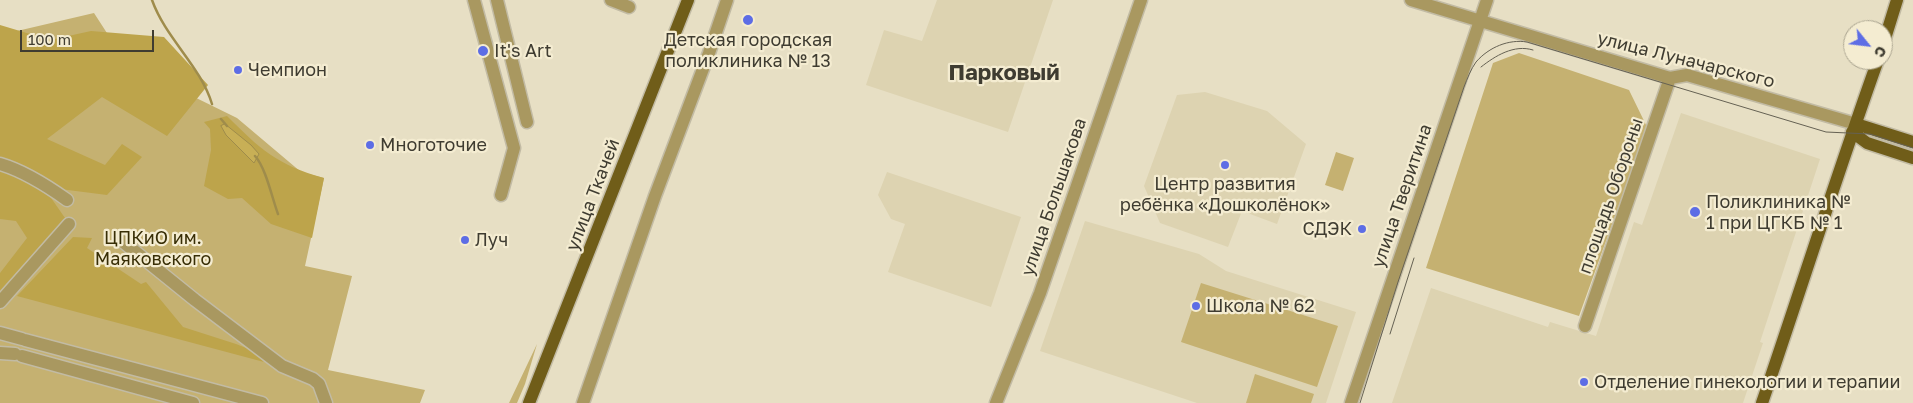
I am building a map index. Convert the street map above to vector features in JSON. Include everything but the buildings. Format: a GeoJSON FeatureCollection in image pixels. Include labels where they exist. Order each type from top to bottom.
{"type":"FeatureCollection","features":[{"type":"Feature","properties":{"kind":"main road","name":"улица Ткачей"},"geometry":{"type":"LineString","coordinates":[[529,403],[688,0]]}},
{"type":"Feature","properties":{"kind":"main road"},"geometry":{"type":"LineString","coordinates":[[1891,20],[1897,0]]}},
{"type":"Feature","properties":{"kind":"main road"},"geometry":{"type":"LineString","coordinates":[[1762,403],[1874,70]]}},
{"type":"Feature","properties":{"kind":"main road","name":"улица Луначарского"},"geometry":{"type":"LineString","coordinates":[[1854,128],[1913,142]]}},
{"type":"Feature","properties":{"kind":"main road","name":"улица Луначарского"},"geometry":{"type":"LineString","coordinates":[[1854,128],[1867,143],[1913,158]]}},
{"type":"Feature","properties":{"kind":"street"},"geometry":{"type":"LineString","coordinates":[[474,0],[514,148],[501,196]]}},
{"type":"Feature","properties":{"kind":"street"},"geometry":{"type":"LineString","coordinates":[[497,0],[527,122]]}},
{"type":"Feature","properties":{"kind":"street"},"geometry":{"type":"LineString","coordinates":[[612,0],[629,7]]}},
{"type":"Feature","properties":{"kind":"street"},"geometry":{"type":"LineString","coordinates":[[584,403],[655,196],[710,53],[727,0]]}},
{"type":"Feature","properties":{"kind":"street","name":"улица Большакова"},"geometry":{"type":"LineString","coordinates":[[996,403],[1035,305],[1141,0]]}},
{"type":"Feature","properties":{"kind":"street","name":"улица Луначарского"},"geometry":{"type":"LineString","coordinates":[[1411,0],[1670,78],[1687,75],[1838,118],[1854,128]]}},
{"type":"Feature","properties":{"kind":"street","name":"улица Тверитина"},"geometry":{"type":"LineString","coordinates":[[1351,403],[1487,0]]}},
{"type":"Feature","properties":{"kind":"street","name":"площадь Обороны"},"geometry":{"type":"LineString","coordinates":[[1585,326],[1670,78]]}},
{"type":"Feature","properties":{"kind":"street"},"geometry":{"type":"LineString","coordinates":[[0,164],[12,168],[46,186],[67,200]]}},
{"type":"Feature","properties":{"kind":"street"},"geometry":{"type":"LineString","coordinates":[[3,299],[69,224]]}},
{"type":"Feature","properties":{"kind":"street"},"geometry":{"type":"LineString","coordinates":[[122,241],[195,300],[282,366],[313,379],[319,384],[326,403]]}},
{"type":"Feature","properties":{"kind":"street"},"geometry":{"type":"LineString","coordinates":[[0,333],[262,403]]}},
{"type":"Feature","properties":{"kind":"street"},"geometry":{"type":"LineString","coordinates":[[0,353],[19,355],[193,403]]}},
{"type":"Feature","properties":{"kind":"shaded area"},"geometry":{"type":"Polygon","coordinates":[[[937,0],[1053,0],[1008,132],[866,85],[884,30],[922,41],[937,0]]]}},
{"type":"Feature","properties":{"kind":"shaded area"},"geometry":{"type":"Polygon","coordinates":[[[0,25],[50,40],[91,31],[164,37],[208,85],[167,136],[102,97],[47,139],[105,165],[122,144],[142,157],[107,195],[60,189],[0,159],[0,25]]]}},
{"type":"Feature","properties":{"kind":"shaded area","name":"Центр развития ребёнка «Дошколёнок»"},"geometry":{"type":"Polygon","coordinates":[[[1205,92],[1267,111],[1306,144],[1277,224],[1242,211],[1228,247],[1160,223],[1144,186],[1177,95],[1205,92]]]}},
{"type":"Feature","properties":{"kind":"shaded area"},"geometry":{"type":"Polygon","coordinates":[[[1681,113],[1820,159],[1760,342],[1763,343],[1743,403],[1392,403],[1431,288],[1548,327],[1550,322],[1596,336],[1634,222],[1642,225],[1681,113]]]}},
{"type":"Feature","properties":{"kind":"shaded area"},"geometry":{"type":"Polygon","coordinates":[[[227,116],[249,138],[270,154],[294,167],[324,178],[312,238],[271,224],[242,198],[228,199],[204,186],[211,150],[210,129],[204,122],[227,116]]]}},
{"type":"Feature","properties":{"kind":"shaded area"},"geometry":{"type":"Polygon","coordinates":[[[225,124],[259,154],[254,163],[226,135],[221,126],[225,124]]]}},
{"type":"Feature","properties":{"kind":"shaded area"},"geometry":{"type":"Polygon","coordinates":[[[0,171],[15,176],[49,195],[65,218],[0,295],[0,273],[27,238],[16,221],[0,219],[0,171]]]}},
{"type":"Feature","properties":{"kind":"shaded area"},"geometry":{"type":"Polygon","coordinates":[[[887,172],[1021,217],[991,307],[888,272],[905,224],[891,219],[878,195],[887,172]]]}},
{"type":"Feature","properties":{"kind":"shaded area","name":"Школа № 62"},"geometry":{"type":"Polygon","coordinates":[[[1085,221],[1199,254],[1226,271],[1356,312],[1326,403],[1197,403],[1040,351],[1085,221]]]}},
{"type":"Feature","properties":{"kind":"shaded area"},"geometry":{"type":"Polygon","coordinates":[[[73,237],[92,238],[87,248],[141,284],[146,282],[183,327],[254,351],[264,362],[17,296],[73,237]]]}},
{"type":"Feature","properties":{"kind":"green space","name":"ЦПКиО им. Маяковского"},"geometry":{"type":"Polygon","coordinates":[[[94,13],[127,64],[237,118],[301,172],[324,178],[305,266],[352,276],[328,370],[425,390],[420,403],[0,403],[0,35],[94,13]]]}},
{"type":"Feature","properties":{"kind":"green space"},"geometry":{"type":"Polygon","coordinates":[[[1519,53],[1629,90],[1647,127],[1579,316],[1426,268],[1493,63],[1519,53]]]}},
{"type":"Feature","properties":{"kind":"green space"},"geometry":{"type":"Polygon","coordinates":[[[1336,152],[1354,158],[1343,191],[1325,185],[1336,152]]]}},
{"type":"Feature","properties":{"kind":"green space"},"geometry":{"type":"Polygon","coordinates":[[[1201,283],[1338,326],[1317,387],[1181,342],[1201,283]]]}},
{"type":"Feature","properties":{"kind":"green space"},"geometry":{"type":"Polygon","coordinates":[[[537,344],[517,403],[509,403],[537,344]]]}},
{"type":"Feature","properties":{"kind":"green space"},"geometry":{"type":"Polygon","coordinates":[[[1255,374],[1314,394],[1311,403],[1246,403],[1255,374]]]}},
{"type":"Feature","properties":{"kind":"waterway"},"geometry":{"type":"LineString","coordinates":[[152,0],[166,27],[200,77],[212,104]]}},
{"type":"Feature","properties":{"kind":"waterway"},"geometry":{"type":"LineString","coordinates":[[221,119],[227,126]]}},
{"type":"Feature","properties":{"kind":"waterway"},"geometry":{"type":"LineString","coordinates":[[255,156],[266,175],[278,214]]}},
{"type":"Feature","properties":{"kind":"tram line"},"geometry":{"type":"LineString","coordinates":[[1360,403],[1398,282],[1465,84],[1476,62],[1493,48],[1506,43],[1527,42],[1826,132],[1870,134],[1913,148]]}},
{"type":"Feature","properties":{"kind":"tram line"},"geometry":{"type":"LineString","coordinates":[[1481,67],[1505,52],[1519,49],[1533,50]]}},
{"type":"Feature","properties":{"kind":"tram line"},"geometry":{"type":"LineString","coordinates":[[1390,334],[1414,258]]}},
{"type":"Feature","properties":{"kind":"place","name":"Детская городская поликлиника № 13"},"geometry":{"type":"Point","coordinates":[748,20]}},
{"type":"Feature","properties":{"kind":"place","name":"It's Art"},"geometry":{"type":"Point","coordinates":[483,51]}},
{"type":"Feature","properties":{"kind":"place","name":"Чемпион"},"geometry":{"type":"Point","coordinates":[238,70]}},
{"type":"Feature","properties":{"kind":"place","name":"Многоточие"},"geometry":{"type":"Point","coordinates":[370,145]}},
{"type":"Feature","properties":{"kind":"place","name":"Центр развития ребёнка «Дошколёнок»"},"geometry":{"type":"Point","coordinates":[1225,165]}},
{"type":"Feature","properties":{"kind":"place","name":"Поликлиника № 1 при ЦГКБ № 1"},"geometry":{"type":"Point","coordinates":[1695,212]}},
{"type":"Feature","properties":{"kind":"place","name":"СДЭК"},"geometry":{"type":"Point","coordinates":[1362,229]}},
{"type":"Feature","properties":{"kind":"place","name":"Луч"},"geometry":{"type":"Point","coordinates":[465,240]}},
{"type":"Feature","properties":{"kind":"place","name":"Школа № 62"},"geometry":{"type":"Point","coordinates":[1196,306]}},
{"type":"Feature","properties":{"kind":"place","name":"Отделение гинекологии и терапии"},"geometry":{"type":"Point","coordinates":[1584,382]}},
{"type":"Feature","properties":{"kind":"district","name":"Парковый"},"geometry":{"type":"Point","coordinates":[1004,73]}}]}
